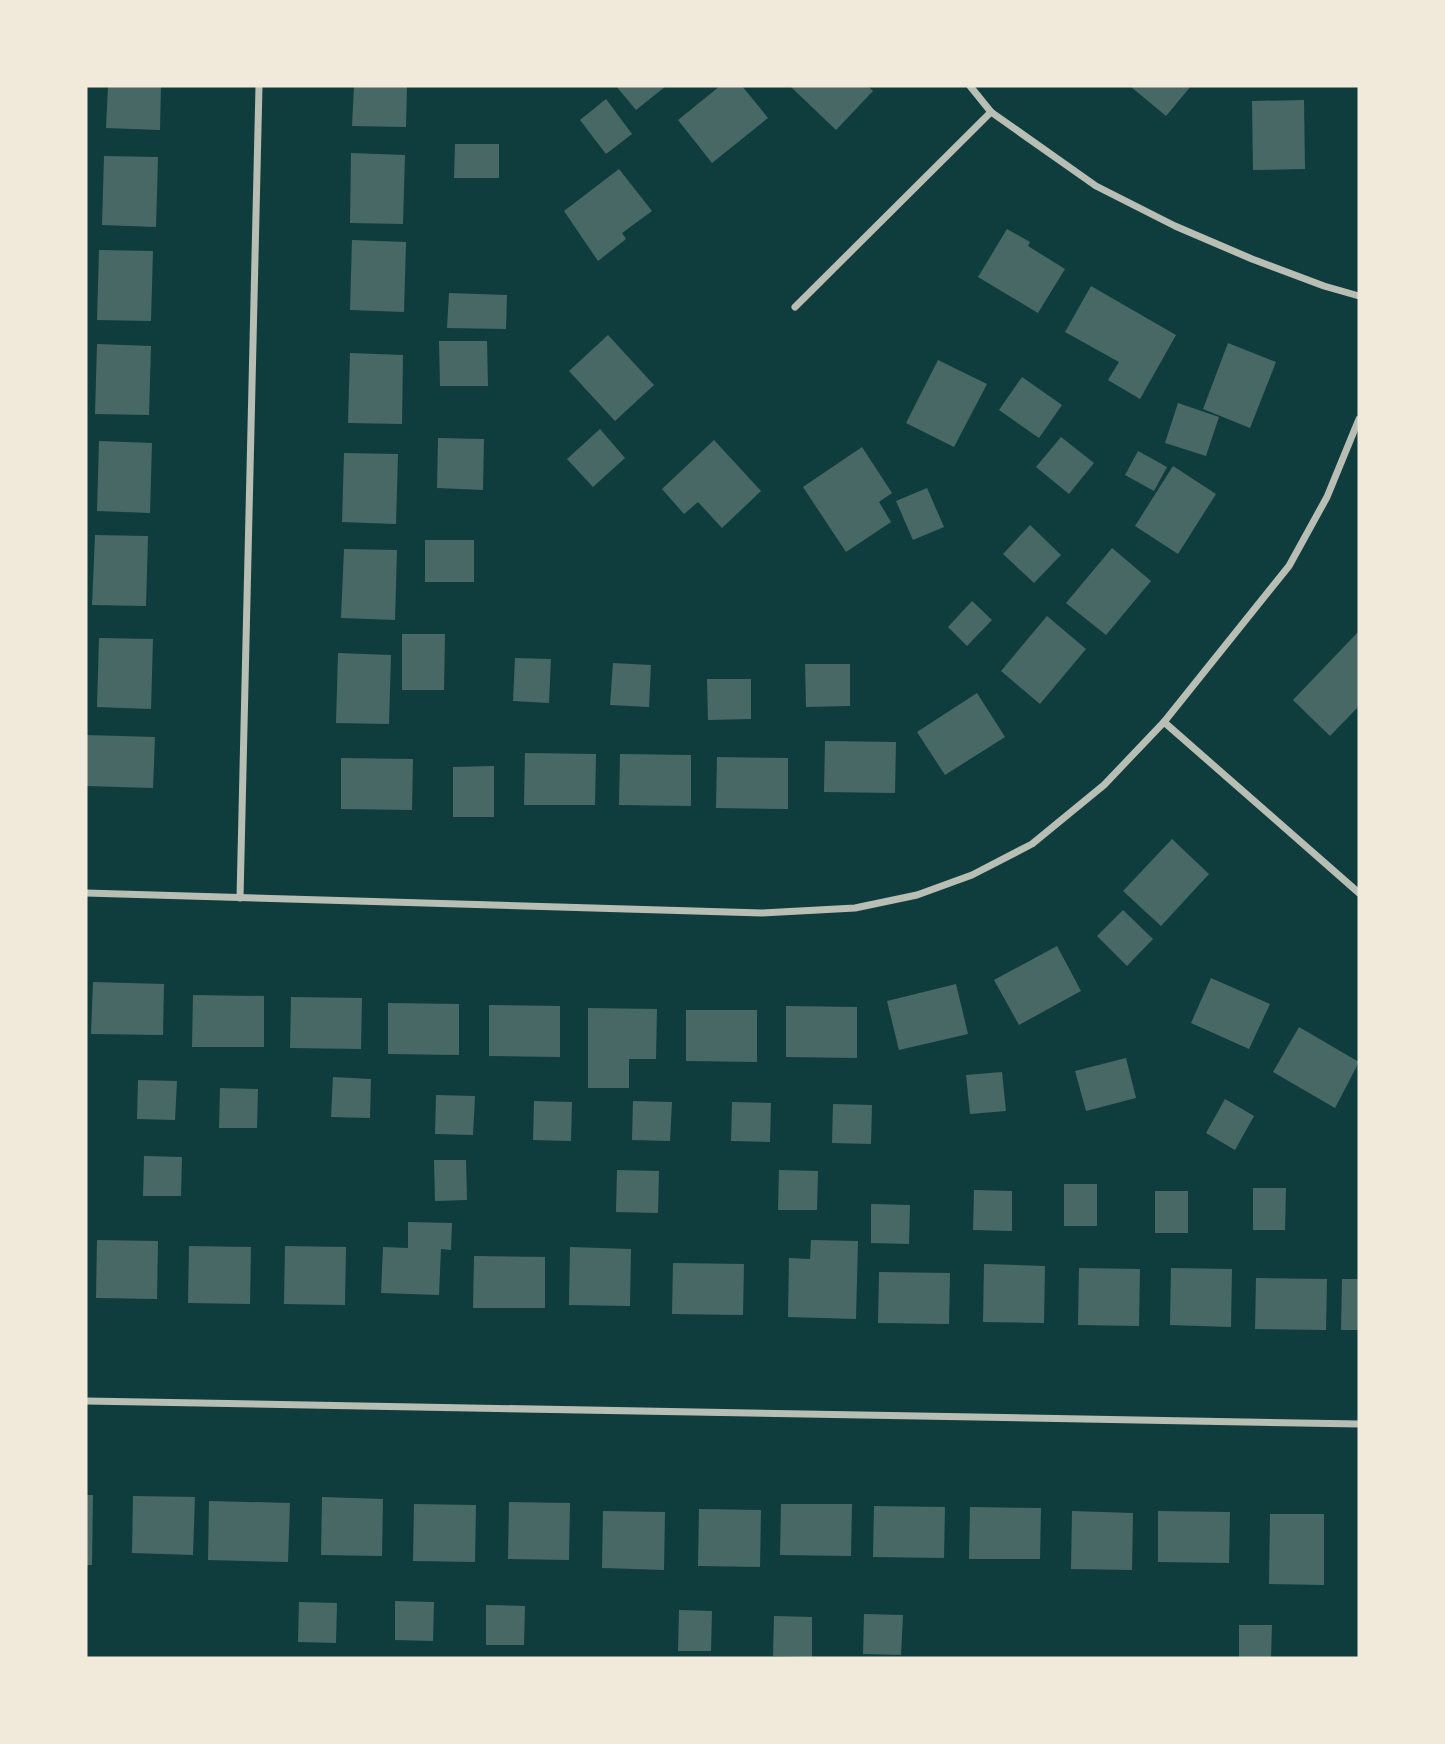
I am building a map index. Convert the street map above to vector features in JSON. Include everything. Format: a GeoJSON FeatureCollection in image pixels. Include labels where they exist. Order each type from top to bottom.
{"type":"FeatureCollection","features":[{"type":"Feature","properties":{"kind":"street"},"geometry":{"type":"LineString","coordinates":[[240,898],[258,86]]}},
{"type":"Feature","properties":{"kind":"street"},"geometry":{"type":"LineString","coordinates":[[970,86],[991,112],[1096,186],[1175,226],[1324,286],[1359,296]]}},
{"type":"Feature","properties":{"kind":"street"},"geometry":{"type":"LineString","coordinates":[[795,307],[991,112]]}},
{"type":"Feature","properties":{"kind":"street"},"geometry":{"type":"LineString","coordinates":[[86,893],[762,913],[855,908],[917,895],[972,875],[1032,844],[1104,785],[1164,722],[1289,566],[1327,497],[1359,419]]}},
{"type":"Feature","properties":{"kind":"street"},"geometry":{"type":"LineString","coordinates":[[1164,722],[1359,894]]}},
{"type":"Feature","properties":{"kind":"street"},"geometry":{"type":"LineString","coordinates":[[86,1401],[1359,1424]]}},
{"type":"Feature","properties":{"kind":"building"},"geometry":{"type":"Polygon","coordinates":[[[108,86],[161,86],[160,130],[106,128],[108,86]]]}},
{"type":"Feature","properties":{"kind":"building"},"geometry":{"type":"Polygon","coordinates":[[[354,86],[407,86],[406,127],[352,126],[354,86]]]}},
{"type":"Feature","properties":{"kind":"building"},"geometry":{"type":"Polygon","coordinates":[[[616,86],[666,86],[636,110],[616,86]]]}},
{"type":"Feature","properties":{"kind":"building"},"geometry":{"type":"Polygon","coordinates":[[[720,86],[742,86],[768,118],[712,163],[678,120],[720,86]]]}},
{"type":"Feature","properties":{"kind":"building"},"geometry":{"type":"Polygon","coordinates":[[[790,86],[868,86],[873,91],[836,130],[790,86]]]}},
{"type":"Feature","properties":{"kind":"building"},"geometry":{"type":"Polygon","coordinates":[[[1130,86],[1191,86],[1166,116],[1130,86]]]}},
{"type":"Feature","properties":{"kind":"building"},"geometry":{"type":"Polygon","coordinates":[[[606,99],[632,134],[606,154],[580,120],[606,99]]]}},
{"type":"Feature","properties":{"kind":"building"},"geometry":{"type":"Polygon","coordinates":[[[1304,100],[1305,169],[1253,170],[1252,101],[1304,100]]]}},
{"type":"Feature","properties":{"kind":"building"},"geometry":{"type":"Polygon","coordinates":[[[455,144],[499,144],[499,178],[454,178],[455,144]]]}},
{"type":"Feature","properties":{"kind":"building"},"geometry":{"type":"Polygon","coordinates":[[[351,153],[405,155],[403,224],[350,223],[351,153]]]}},
{"type":"Feature","properties":{"kind":"building"},"geometry":{"type":"Polygon","coordinates":[[[104,156],[158,157],[156,227],[102,225],[104,156]]]}},
{"type":"Feature","properties":{"kind":"building"},"geometry":{"type":"Polygon","coordinates":[[[619,169],[652,211],[622,233],[626,239],[598,261],[564,211],[619,169]]]}},
{"type":"Feature","properties":{"kind":"building"},"geometry":{"type":"Polygon","coordinates":[[[1007,229],[1030,242],[1028,246],[1065,269],[1038,313],[978,277],[1007,229]]]}},
{"type":"Feature","properties":{"kind":"building"},"geometry":{"type":"Polygon","coordinates":[[[352,240],[406,242],[404,312],[350,310],[352,240]]]}},
{"type":"Feature","properties":{"kind":"building"},"geometry":{"type":"Polygon","coordinates":[[[99,250],[153,251],[151,321],[97,320],[99,250]]]}},
{"type":"Feature","properties":{"kind":"building"},"geometry":{"type":"Polygon","coordinates":[[[1091,286],[1176,335],[1140,399],[1108,380],[1119,362],[1065,332],[1091,286]]]}},
{"type":"Feature","properties":{"kind":"building"},"geometry":{"type":"Polygon","coordinates":[[[449,293],[507,295],[506,329],[447,328],[449,293]]]}},
{"type":"Feature","properties":{"kind":"building"},"geometry":{"type":"Polygon","coordinates":[[[608,335],[654,385],[615,421],[569,371],[608,335]]]}},
{"type":"Feature","properties":{"kind":"building"},"geometry":{"type":"Polygon","coordinates":[[[439,341],[487,341],[488,386],[440,386],[439,341]]]}},
{"type":"Feature","properties":{"kind":"building"},"geometry":{"type":"Polygon","coordinates":[[[1228,343],[1276,362],[1250,428],[1203,409],[1228,343]]]}},
{"type":"Feature","properties":{"kind":"building"},"geometry":{"type":"Polygon","coordinates":[[[97,344],[151,346],[149,415],[95,414],[97,344]]]}},
{"type":"Feature","properties":{"kind":"building"},"geometry":{"type":"Polygon","coordinates":[[[350,353],[403,355],[402,424],[348,423],[350,353]]]}},
{"type":"Feature","properties":{"kind":"building"},"geometry":{"type":"Polygon","coordinates":[[[938,360],[987,384],[954,447],[906,423],[938,360]]]}},
{"type":"Feature","properties":{"kind":"building"},"geometry":{"type":"Polygon","coordinates":[[[1022,377],[1062,405],[1039,438],[999,410],[1022,377]]]}},
{"type":"Feature","properties":{"kind":"building"},"geometry":{"type":"Polygon","coordinates":[[[1178,403],[1219,417],[1206,456],[1165,443],[1178,403]]]}},
{"type":"Feature","properties":{"kind":"building"},"geometry":{"type":"Polygon","coordinates":[[[600,429],[625,458],[593,487],[567,459],[600,429]]]}},
{"type":"Feature","properties":{"kind":"building"},"geometry":{"type":"Polygon","coordinates":[[[1061,437],[1094,463],[1069,494],[1036,467],[1061,437]]]}},
{"type":"Feature","properties":{"kind":"building"},"geometry":{"type":"Polygon","coordinates":[[[438,438],[484,439],[483,490],[437,488],[438,438]]]}},
{"type":"Feature","properties":{"kind":"building"},"geometry":{"type":"Polygon","coordinates":[[[714,440],[761,491],[722,528],[698,502],[684,514],[662,489],[714,440]]]}},
{"type":"Feature","properties":{"kind":"building"},"geometry":{"type":"Polygon","coordinates":[[[99,441],[152,443],[150,513],[97,511],[99,441]]]}},
{"type":"Feature","properties":{"kind":"building"},"geometry":{"type":"Polygon","coordinates":[[[862,447],[892,493],[879,502],[891,522],[846,552],[803,487],[862,447]]]}},
{"type":"Feature","properties":{"kind":"building"},"geometry":{"type":"Polygon","coordinates":[[[1138,451],[1167,467],[1154,491],[1125,475],[1138,451]]]}},
{"type":"Feature","properties":{"kind":"building"},"geometry":{"type":"Polygon","coordinates":[[[344,453],[398,454],[396,524],[342,522],[344,453]]]}},
{"type":"Feature","properties":{"kind":"building"},"geometry":{"type":"Polygon","coordinates":[[[1173,466],[1216,494],[1178,554],[1135,526],[1173,466]]]}},
{"type":"Feature","properties":{"kind":"building"},"geometry":{"type":"Polygon","coordinates":[[[927,488],[944,527],[913,540],[896,501],[927,488]]]}},
{"type":"Feature","properties":{"kind":"building"},"geometry":{"type":"Polygon","coordinates":[[[1030,525],[1061,555],[1034,583],[1003,554],[1030,525]]]}},
{"type":"Feature","properties":{"kind":"building"},"geometry":{"type":"Polygon","coordinates":[[[95,535],[148,536],[146,606],[92,605],[95,535]]]}},
{"type":"Feature","properties":{"kind":"building"},"geometry":{"type":"Polygon","coordinates":[[[425,540],[474,540],[474,582],[425,582],[425,540]]]}},
{"type":"Feature","properties":{"kind":"building"},"geometry":{"type":"Polygon","coordinates":[[[1112,548],[1151,581],[1106,635],[1066,603],[1112,548]]]}},
{"type":"Feature","properties":{"kind":"building"},"geometry":{"type":"Polygon","coordinates":[[[344,549],[397,550],[395,620],[341,618],[344,549]]]}},
{"type":"Feature","properties":{"kind":"building"},"geometry":{"type":"Polygon","coordinates":[[[972,601],[992,620],[967,646],[948,627],[972,601]]]}},
{"type":"Feature","properties":{"kind":"building"},"geometry":{"type":"Polygon","coordinates":[[[1047,616],[1086,649],[1040,704],[1001,671],[1047,616]]]}},
{"type":"Feature","properties":{"kind":"building"},"geometry":{"type":"Polygon","coordinates":[[[1359,631],[1359,706],[1330,736],[1293,700],[1359,631]]]}},
{"type":"Feature","properties":{"kind":"building"},"geometry":{"type":"Polygon","coordinates":[[[402,634],[445,634],[444,690],[402,690],[402,634]]]}},
{"type":"Feature","properties":{"kind":"building"},"geometry":{"type":"Polygon","coordinates":[[[99,638],[153,639],[151,709],[97,707],[99,638]]]}},
{"type":"Feature","properties":{"kind":"building"},"geometry":{"type":"Polygon","coordinates":[[[338,653],[391,655],[389,724],[336,723],[338,653]]]}},
{"type":"Feature","properties":{"kind":"building"},"geometry":{"type":"Polygon","coordinates":[[[515,658],[551,659],[549,703],[513,701],[515,658]]]}},
{"type":"Feature","properties":{"kind":"building"},"geometry":{"type":"Polygon","coordinates":[[[613,663],[651,665],[649,707],[610,705],[613,663]]]}},
{"type":"Feature","properties":{"kind":"building"},"geometry":{"type":"Polygon","coordinates":[[[805,664],[850,664],[850,706],[806,707],[805,664]]]}},
{"type":"Feature","properties":{"kind":"building"},"geometry":{"type":"Polygon","coordinates":[[[707,679],[751,679],[751,719],[708,720],[707,679]]]}},
{"type":"Feature","properties":{"kind":"building"},"geometry":{"type":"Polygon","coordinates":[[[977,693],[1005,737],[945,775],[917,732],[977,693]]]}},
{"type":"Feature","properties":{"kind":"building"},"geometry":{"type":"Polygon","coordinates":[[[86,735],[155,737],[153,788],[86,786],[86,735]]]}},
{"type":"Feature","properties":{"kind":"building"},"geometry":{"type":"Polygon","coordinates":[[[825,741],[896,742],[895,793],[824,792],[825,741]]]}},
{"type":"Feature","properties":{"kind":"building"},"geometry":{"type":"Polygon","coordinates":[[[525,753],[596,754],[595,805],[524,805],[525,753]]]}},
{"type":"Feature","properties":{"kind":"building"},"geometry":{"type":"Polygon","coordinates":[[[620,754],[691,755],[691,806],[619,805],[620,754]]]}},
{"type":"Feature","properties":{"kind":"building"},"geometry":{"type":"Polygon","coordinates":[[[717,757],[788,758],[788,809],[716,808],[717,757]]]}},
{"type":"Feature","properties":{"kind":"building"},"geometry":{"type":"Polygon","coordinates":[[[341,758],[413,759],[412,810],[341,809],[341,758]]]}},
{"type":"Feature","properties":{"kind":"building"},"geometry":{"type":"Polygon","coordinates":[[[494,766],[494,817],[453,817],[453,767],[494,766]]]}},
{"type":"Feature","properties":{"kind":"building"},"geometry":{"type":"Polygon","coordinates":[[[1172,839],[1209,874],[1161,926],[1123,891],[1172,839]]]}},
{"type":"Feature","properties":{"kind":"building"},"geometry":{"type":"Polygon","coordinates":[[[1123,910],[1153,939],[1127,966],[1097,936],[1123,910]]]}},
{"type":"Feature","properties":{"kind":"building"},"geometry":{"type":"Polygon","coordinates":[[[1057,946],[1081,991],[1019,1025],[994,980],[1057,946]]]}},
{"type":"Feature","properties":{"kind":"building"},"geometry":{"type":"Polygon","coordinates":[[[1211,978],[1270,1004],[1249,1049],[1191,1023],[1211,978]]]}},
{"type":"Feature","properties":{"kind":"building"},"geometry":{"type":"Polygon","coordinates":[[[93,982],[164,984],[163,1035],[91,1034],[93,982]]]}},
{"type":"Feature","properties":{"kind":"building"},"geometry":{"type":"Polygon","coordinates":[[[956,984],[968,1034],[899,1050],[887,1001],[956,984]]]}},
{"type":"Feature","properties":{"kind":"building"},"geometry":{"type":"Polygon","coordinates":[[[193,995],[264,996],[264,1047],[192,1047],[193,995]]]}},
{"type":"Feature","properties":{"kind":"building"},"geometry":{"type":"Polygon","coordinates":[[[291,997],[362,998],[361,1049],[290,1048],[291,997]]]}},
{"type":"Feature","properties":{"kind":"building"},"geometry":{"type":"Polygon","coordinates":[[[388,1003],[459,1004],[459,1055],[388,1054],[388,1003]]]}},
{"type":"Feature","properties":{"kind":"building"},"geometry":{"type":"Polygon","coordinates":[[[489,1005],[560,1006],[560,1057],[489,1056],[489,1005]]]}},
{"type":"Feature","properties":{"kind":"building"},"geometry":{"type":"Polygon","coordinates":[[[786,1006],[857,1007],[857,1058],[786,1057],[786,1006]]]}},
{"type":"Feature","properties":{"kind":"building"},"geometry":{"type":"Polygon","coordinates":[[[588,1008],[657,1009],[656,1059],[629,1059],[629,1088],[588,1088],[588,1008]]]}},
{"type":"Feature","properties":{"kind":"building"},"geometry":{"type":"Polygon","coordinates":[[[686,1010],[757,1010],[757,1062],[686,1061],[686,1010]]]}},
{"type":"Feature","properties":{"kind":"building"},"geometry":{"type":"Polygon","coordinates":[[[1299,1027],[1359,1062],[1335,1108],[1273,1072],[1299,1027]]]}},
{"type":"Feature","properties":{"kind":"building"},"geometry":{"type":"Polygon","coordinates":[[[1126,1058],[1136,1098],[1086,1111],[1075,1071],[1126,1058]]]}},
{"type":"Feature","properties":{"kind":"building"},"geometry":{"type":"Polygon","coordinates":[[[1002,1072],[1006,1111],[970,1114],[966,1075],[1002,1072]]]}},
{"type":"Feature","properties":{"kind":"building"},"geometry":{"type":"Polygon","coordinates":[[[333,1077],[371,1079],[370,1118],[331,1117],[333,1077]]]}},
{"type":"Feature","properties":{"kind":"building"},"geometry":{"type":"Polygon","coordinates":[[[138,1080],[177,1081],[175,1120],[137,1119],[138,1080]]]}},
{"type":"Feature","properties":{"kind":"building"},"geometry":{"type":"Polygon","coordinates":[[[220,1088],[258,1089],[257,1128],[219,1128],[220,1088]]]}},
{"type":"Feature","properties":{"kind":"building"},"geometry":{"type":"Polygon","coordinates":[[[436,1095],[475,1096],[473,1135],[435,1134],[436,1095]]]}},
{"type":"Feature","properties":{"kind":"building"},"geometry":{"type":"Polygon","coordinates":[[[1225,1099],[1254,1116],[1235,1150],[1206,1133],[1225,1099]]]}},
{"type":"Feature","properties":{"kind":"building"},"geometry":{"type":"Polygon","coordinates":[[[534,1101],[572,1102],[571,1141],[533,1140],[534,1101]]]}},
{"type":"Feature","properties":{"kind":"building"},"geometry":{"type":"Polygon","coordinates":[[[633,1101],[672,1102],[670,1141],[632,1140],[633,1101]]]}},
{"type":"Feature","properties":{"kind":"building"},"geometry":{"type":"Polygon","coordinates":[[[732,1102],[771,1103],[770,1142],[731,1141],[732,1102]]]}},
{"type":"Feature","properties":{"kind":"building"},"geometry":{"type":"Polygon","coordinates":[[[833,1104],[872,1105],[871,1144],[832,1143],[833,1104]]]}},
{"type":"Feature","properties":{"kind":"building"},"geometry":{"type":"Polygon","coordinates":[[[144,1156],[182,1157],[181,1196],[143,1196],[144,1156]]]}},
{"type":"Feature","properties":{"kind":"building"},"geometry":{"type":"Polygon","coordinates":[[[434,1160],[466,1160],[467,1200],[435,1201],[434,1160]]]}},
{"type":"Feature","properties":{"kind":"building"},"geometry":{"type":"Polygon","coordinates":[[[617,1170],[659,1171],[658,1213],[616,1212],[617,1170]]]}},
{"type":"Feature","properties":{"kind":"building"},"geometry":{"type":"Polygon","coordinates":[[[779,1170],[818,1171],[817,1210],[778,1210],[779,1170]]]}},
{"type":"Feature","properties":{"kind":"building"},"geometry":{"type":"Polygon","coordinates":[[[1064,1184],[1097,1184],[1097,1226],[1064,1226],[1064,1184]]]}},
{"type":"Feature","properties":{"kind":"building"},"geometry":{"type":"Polygon","coordinates":[[[1253,1188],[1286,1188],[1285,1230],[1253,1230],[1253,1188]]]}},
{"type":"Feature","properties":{"kind":"building"},"geometry":{"type":"Polygon","coordinates":[[[974,1190],[1012,1191],[1012,1231],[973,1230],[974,1190]]]}},
{"type":"Feature","properties":{"kind":"building"},"geometry":{"type":"Polygon","coordinates":[[[1155,1191],[1188,1191],[1188,1233],[1155,1233],[1155,1191]]]}},
{"type":"Feature","properties":{"kind":"building"},"geometry":{"type":"Polygon","coordinates":[[[871,1204],[910,1205],[909,1244],[871,1243],[871,1204]]]}},
{"type":"Feature","properties":{"kind":"building"},"geometry":{"type":"Polygon","coordinates":[[[408,1222],[452,1223],[451,1250],[441,1249],[439,1295],[381,1293],[383,1247],[408,1248],[408,1222]]]}},
{"type":"Feature","properties":{"kind":"building"},"geometry":{"type":"Polygon","coordinates":[[[97,1240],[158,1241],[157,1299],[96,1298],[97,1240]]]}},
{"type":"Feature","properties":{"kind":"building"},"geometry":{"type":"Polygon","coordinates":[[[811,1240],[858,1241],[856,1319],[788,1317],[789,1258],[810,1259],[811,1240]]]}},
{"type":"Feature","properties":{"kind":"building"},"geometry":{"type":"Polygon","coordinates":[[[189,1246],[251,1247],[250,1304],[188,1303],[189,1246]]]}},
{"type":"Feature","properties":{"kind":"building"},"geometry":{"type":"Polygon","coordinates":[[[285,1246],[346,1247],[345,1305],[284,1304],[285,1246]]]}},
{"type":"Feature","properties":{"kind":"building"},"geometry":{"type":"Polygon","coordinates":[[[570,1247],[631,1249],[630,1306],[569,1305],[570,1247]]]}},
{"type":"Feature","properties":{"kind":"building"},"geometry":{"type":"Polygon","coordinates":[[[474,1256],[545,1257],[545,1308],[473,1308],[474,1256]]]}},
{"type":"Feature","properties":{"kind":"building"},"geometry":{"type":"Polygon","coordinates":[[[673,1263],[744,1264],[743,1315],[672,1314],[673,1263]]]}},
{"type":"Feature","properties":{"kind":"building"},"geometry":{"type":"Polygon","coordinates":[[[984,1264],[1045,1266],[1044,1323],[983,1322],[984,1264]]]}},
{"type":"Feature","properties":{"kind":"building"},"geometry":{"type":"Polygon","coordinates":[[[1079,1268],[1140,1269],[1139,1326],[1078,1325],[1079,1268]]]}},
{"type":"Feature","properties":{"kind":"building"},"geometry":{"type":"Polygon","coordinates":[[[1171,1268],[1232,1269],[1231,1327],[1170,1325],[1171,1268]]]}},
{"type":"Feature","properties":{"kind":"building"},"geometry":{"type":"Polygon","coordinates":[[[879,1272],[950,1273],[949,1324],[878,1323],[879,1272]]]}},
{"type":"Feature","properties":{"kind":"building"},"geometry":{"type":"Polygon","coordinates":[[[1256,1278],[1327,1279],[1326,1330],[1255,1329],[1256,1278]]]}},
{"type":"Feature","properties":{"kind":"building"},"geometry":{"type":"Polygon","coordinates":[[[1342,1279],[1359,1279],[1359,1330],[1341,1330],[1342,1279]]]}},
{"type":"Feature","properties":{"kind":"building"},"geometry":{"type":"Polygon","coordinates":[[[86,1495],[93,1495],[92,1565],[86,1565],[86,1495]]]}},
{"type":"Feature","properties":{"kind":"building"},"geometry":{"type":"Polygon","coordinates":[[[133,1496],[195,1497],[193,1555],[132,1553],[133,1496]]]}},
{"type":"Feature","properties":{"kind":"building"},"geometry":{"type":"Polygon","coordinates":[[[322,1497],[383,1499],[382,1556],[321,1555],[322,1497]]]}},
{"type":"Feature","properties":{"kind":"building"},"geometry":{"type":"Polygon","coordinates":[[[209,1501],[290,1503],[288,1562],[208,1560],[209,1501]]]}},
{"type":"Feature","properties":{"kind":"building"},"geometry":{"type":"Polygon","coordinates":[[[509,1502],[570,1503],[569,1560],[508,1559],[509,1502]]]}},
{"type":"Feature","properties":{"kind":"building"},"geometry":{"type":"Polygon","coordinates":[[[414,1504],[476,1505],[475,1562],[413,1561],[414,1504]]]}},
{"type":"Feature","properties":{"kind":"building"},"geometry":{"type":"Polygon","coordinates":[[[781,1504],[852,1504],[851,1556],[780,1555],[781,1504]]]}},
{"type":"Feature","properties":{"kind":"building"},"geometry":{"type":"Polygon","coordinates":[[[874,1506],[945,1507],[944,1558],[873,1557],[874,1506]]]}},
{"type":"Feature","properties":{"kind":"building"},"geometry":{"type":"Polygon","coordinates":[[[970,1507],[1041,1508],[1040,1559],[969,1559],[970,1507]]]}},
{"type":"Feature","properties":{"kind":"building"},"geometry":{"type":"Polygon","coordinates":[[[699,1509],[761,1510],[760,1567],[698,1566],[699,1509]]]}},
{"type":"Feature","properties":{"kind":"building"},"geometry":{"type":"Polygon","coordinates":[[[603,1511],[665,1512],[664,1570],[602,1568],[603,1511]]]}},
{"type":"Feature","properties":{"kind":"building"},"geometry":{"type":"Polygon","coordinates":[[[1072,1511],[1133,1513],[1132,1570],[1071,1569],[1072,1511]]]}},
{"type":"Feature","properties":{"kind":"building"},"geometry":{"type":"Polygon","coordinates":[[[1158,1511],[1230,1512],[1229,1563],[1158,1562],[1158,1511]]]}},
{"type":"Feature","properties":{"kind":"building"},"geometry":{"type":"Polygon","coordinates":[[[1270,1514],[1324,1514],[1324,1585],[1269,1584],[1270,1514]]]}},
{"type":"Feature","properties":{"kind":"building"},"geometry":{"type":"Polygon","coordinates":[[[395,1601],[434,1602],[433,1641],[395,1640],[395,1601]]]}},
{"type":"Feature","properties":{"kind":"building"},"geometry":{"type":"Polygon","coordinates":[[[299,1602],[337,1603],[336,1643],[298,1642],[299,1602]]]}},
{"type":"Feature","properties":{"kind":"building"},"geometry":{"type":"Polygon","coordinates":[[[486,1605],[525,1606],[524,1645],[486,1645],[486,1605]]]}},
{"type":"Feature","properties":{"kind":"building"},"geometry":{"type":"Polygon","coordinates":[[[679,1610],[712,1611],[711,1651],[678,1651],[679,1610]]]}},
{"type":"Feature","properties":{"kind":"building"},"geometry":{"type":"Polygon","coordinates":[[[864,1614],[903,1615],[901,1655],[863,1654],[864,1614]]]}},
{"type":"Feature","properties":{"kind":"building"},"geometry":{"type":"Polygon","coordinates":[[[774,1616],[812,1617],[812,1657],[773,1656],[774,1616]]]}},
{"type":"Feature","properties":{"kind":"building"},"geometry":{"type":"Polygon","coordinates":[[[1239,1625],[1272,1625],[1271,1658],[1239,1658],[1239,1625]]]}}]}
